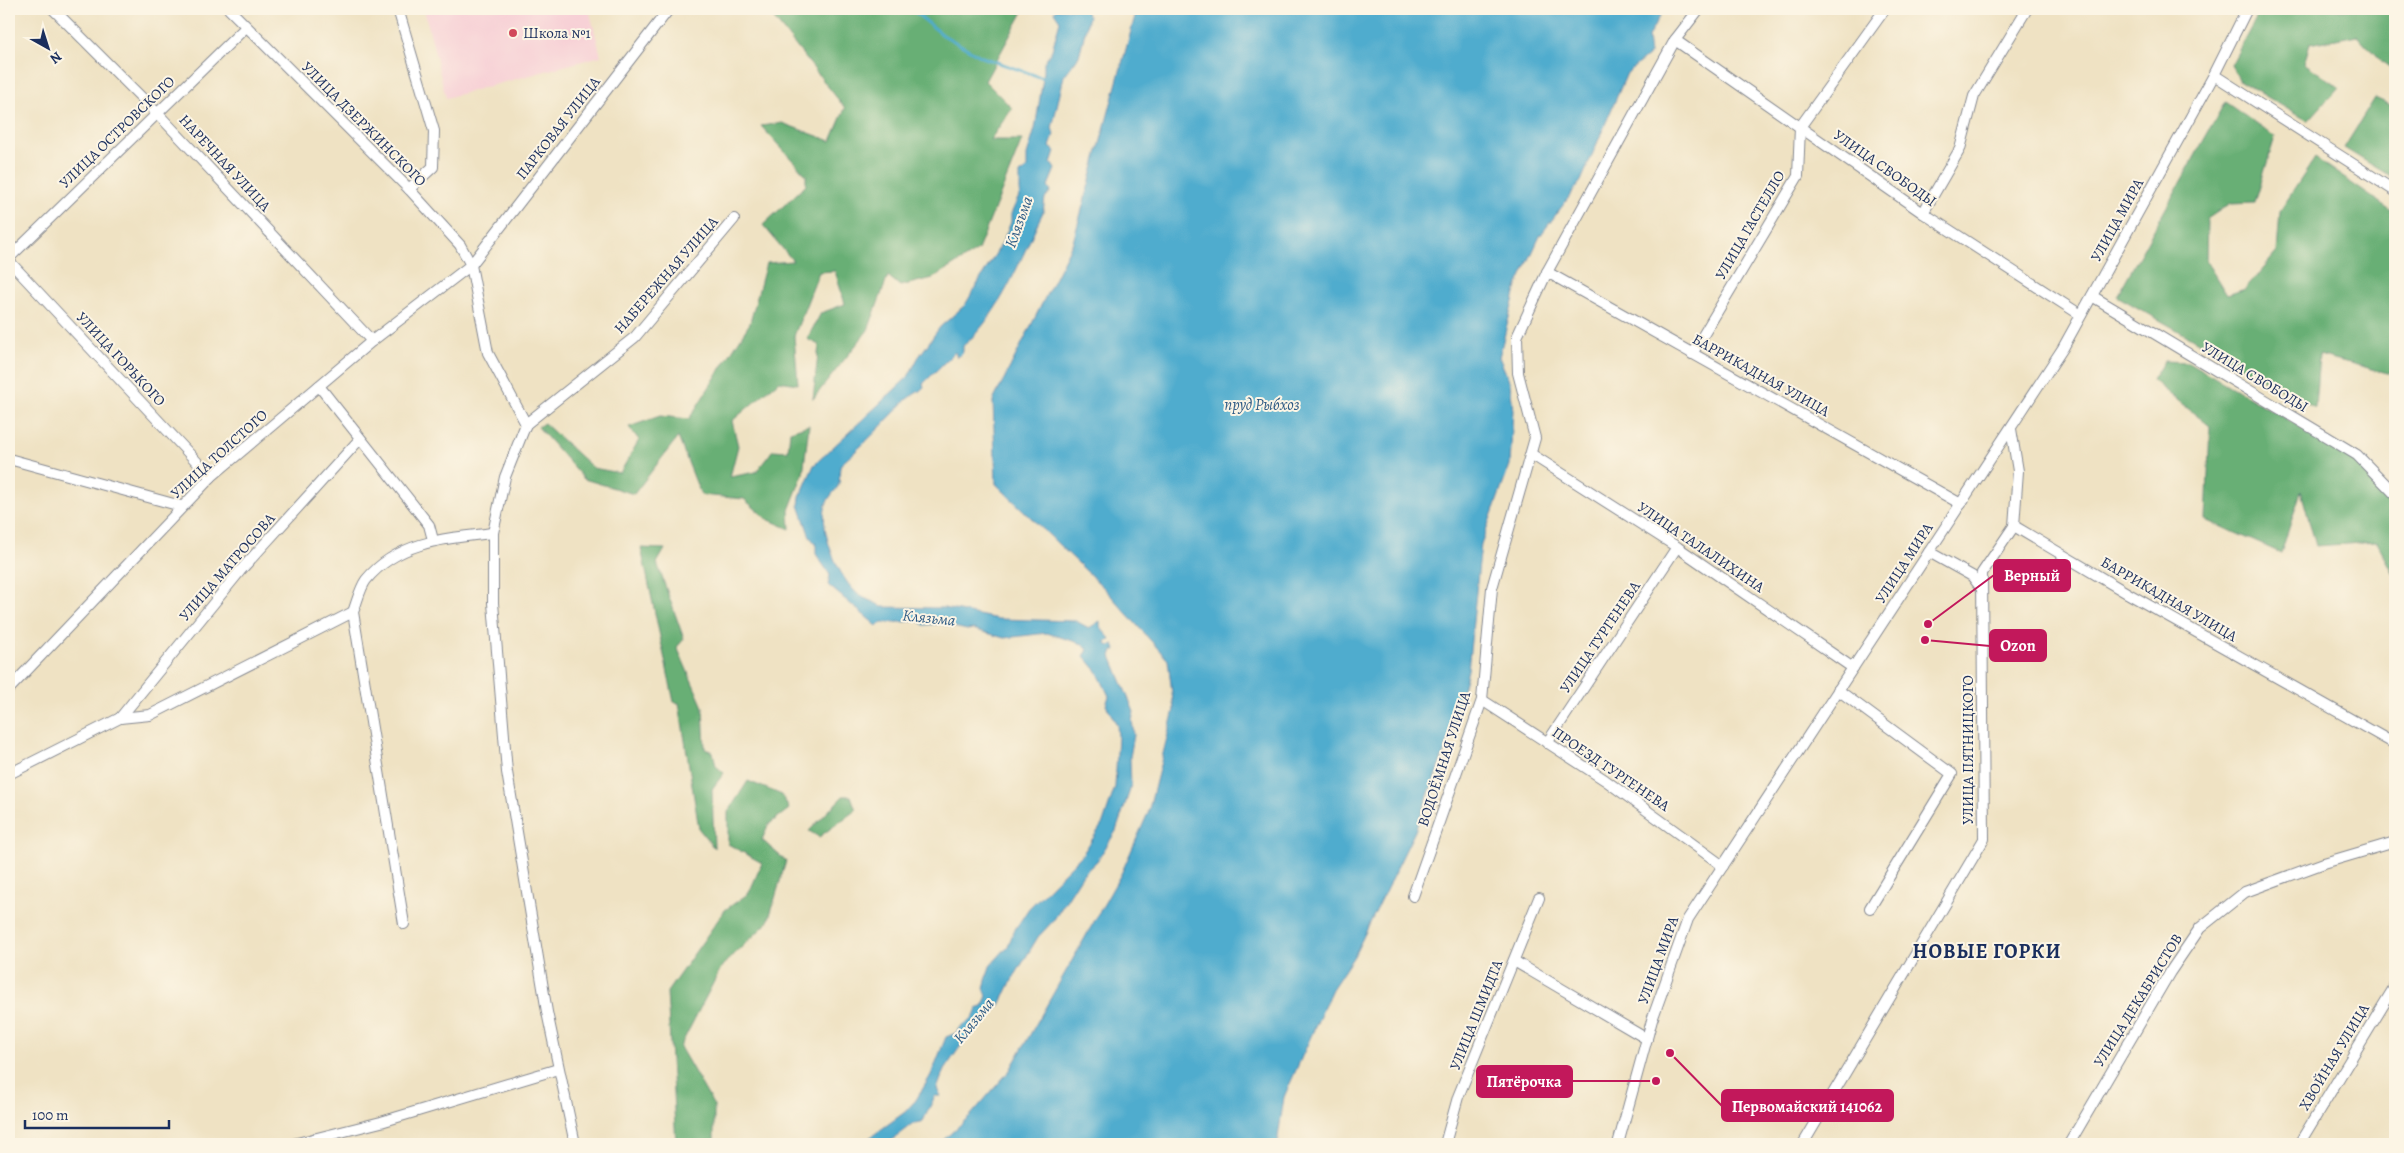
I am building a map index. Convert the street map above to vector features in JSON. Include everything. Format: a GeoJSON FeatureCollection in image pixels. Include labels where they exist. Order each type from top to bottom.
{"type":"FeatureCollection","features":[{"type":"Feature","properties":{"kind":"street","name":"НАРЕЧНАЯ УЛИЦА"},"geometry":{"type":"LineString","coordinates":[[53,9],[158,114],[372,341]]}},
{"type":"Feature","properties":{"kind":"street","name":"УЛИЦА ДЗЕРЖИНСКОГО"},"geometry":{"type":"LineString","coordinates":[[228,9],[409,189],[460,244],[471,265],[488,353],[526,424]]}},
{"type":"Feature","properties":{"kind":"street"},"geometry":{"type":"LineString","coordinates":[[398,9],[434,132],[433,167],[409,189]]}},
{"type":"Feature","properties":{"kind":"street","name":"ПАРКОВАЯ УЛИЦА"},"geometry":{"type":"LineString","coordinates":[[471,265],[670,9]]}},
{"type":"Feature","properties":{"kind":"street","name":"ВОДОЁМНАЯ УЛИЦА"},"geometry":{"type":"LineString","coordinates":[[1413,896],[1482,700],[1492,588],[1535,438],[1518,373],[1517,337],[1547,272],[1675,40],[1699,9]]}},
{"type":"Feature","properties":{"kind":"street"},"geometry":{"type":"LineString","coordinates":[[1800,127],[1885,9]]}},
{"type":"Feature","properties":{"kind":"street"},"geometry":{"type":"LineString","coordinates":[[1923,213],[1960,150],[1974,96],[2027,9]]}},
{"type":"Feature","properties":{"kind":"street","name":"УЛИЦА МИРА"},"geometry":{"type":"LineString","coordinates":[[1618,1144],[1647,1039],[1688,919],[2011,429],[2082,314],[2214,75],[2247,9]]}},
{"type":"Feature","properties":{"kind":"street","name":"УЛИЦА ОСТРОВСКОГО"},"geometry":{"type":"LineString","coordinates":[[9,260],[246,27]]}},
{"type":"Feature","properties":{"kind":"street","name":"УЛИЦА СВОБОДЫ"},"geometry":{"type":"LineString","coordinates":[[1675,40],[1923,213],[2082,314]]}},
{"type":"Feature","properties":{"kind":"street"},"geometry":{"type":"LineString","coordinates":[[2214,75],[2395,191]]}},
{"type":"Feature","properties":{"kind":"street","name":"УЛИЦА ГАСТЕЛЛО"},"geometry":{"type":"LineString","coordinates":[[1692,354],[1798,176],[1800,127]]}},
{"type":"Feature","properties":{"kind":"street","name":"НАБЕРЕЖНАЯ УЛИЦА"},"geometry":{"type":"LineString","coordinates":[[526,424],[635,337],[734,219]]}},
{"type":"Feature","properties":{"kind":"street","name":"УЛИЦА ГОРЬКОГО"},"geometry":{"type":"LineString","coordinates":[[9,260],[211,477]]}},
{"type":"Feature","properties":{"kind":"street","name":"УЛИЦА ТОЛСТОГО"},"geometry":{"type":"LineString","coordinates":[[9,688],[181,506],[211,477],[372,341],[471,265]]}},
{"type":"Feature","properties":{"kind":"street","name":"БАРРИКАДНАЯ УЛИЦА"},"geometry":{"type":"LineString","coordinates":[[1547,272],[1961,504]]}},
{"type":"Feature","properties":{"kind":"street","name":"УЛИЦА СВОБОДЫ"},"geometry":{"type":"LineString","coordinates":[[2092,296],[2357,455],[2395,494]]}},
{"type":"Feature","properties":{"kind":"street"},"geometry":{"type":"LineString","coordinates":[[319,386],[359,440],[429,525],[433,540]]}},
{"type":"Feature","properties":{"kind":"street"},"geometry":{"type":"LineString","coordinates":[[526,424],[505,477],[493,532],[493,603],[507,772],[547,1012],[576,1144]]}},
{"type":"Feature","properties":{"kind":"street"},"geometry":{"type":"LineString","coordinates":[[2011,429],[2018,471],[2014,526]]}},
{"type":"Feature","properties":{"kind":"street","name":"УЛИЦА МАТРОСОВА"},"geometry":{"type":"LineString","coordinates":[[120,718],[240,571],[359,440]]}},
{"type":"Feature","properties":{"kind":"street","name":"УЛИЦА ТАЛАЛИХИНА"},"geometry":{"type":"LineString","coordinates":[[1531,454],[1677,547],[1852,668]]}},
{"type":"Feature","properties":{"kind":"street"},"geometry":{"type":"LineString","coordinates":[[9,459],[181,506]]}},
{"type":"Feature","properties":{"kind":"street","name":"БАРРИКАДНАЯ УЛИЦА"},"geometry":{"type":"LineString","coordinates":[[2014,526],[2127,593],[2395,744]]}},
{"type":"Feature","properties":{"kind":"street","name":"УЛИЦА ПЯТНИЦКОГО"},"geometry":{"type":"LineString","coordinates":[[1803,1144],[1984,839],[1982,573],[2014,526]]}},
{"type":"Feature","properties":{"kind":"street"},"geometry":{"type":"LineString","coordinates":[[404,924],[353,612],[365,581],[390,557],[433,540],[493,532]]}},
{"type":"Feature","properties":{"kind":"street","name":"УЛИЦА ТУРГЕНЕВА"},"geometry":{"type":"LineString","coordinates":[[1546,743],[1677,547]]}},
{"type":"Feature","properties":{"kind":"street"},"geometry":{"type":"LineString","coordinates":[[1929,552],[1972,576],[1982,589]]}},
{"type":"Feature","properties":{"kind":"street"},"geometry":{"type":"LineString","coordinates":[[9,774],[120,718],[150,715],[353,612]]}},
{"type":"Feature","properties":{"kind":"street"},"geometry":{"type":"LineString","coordinates":[[1838,690],[1952,774],[1870,908]]}},
{"type":"Feature","properties":{"kind":"street","name":"ПРОЕЗД ТУРГЕНЕВА"},"geometry":{"type":"LineString","coordinates":[[1482,700],[1605,780],[1723,866]]}},
{"type":"Feature","properties":{"kind":"street","name":"УЛИЦА ДЕКАБРИСТОВ"},"geometry":{"type":"LineString","coordinates":[[2068,1144],[2170,972],[2200,928],[2245,892],[2324,863],[2395,842]]}},
{"type":"Feature","properties":{"kind":"street","name":"УЛИЦА ШМИДТА"},"geometry":{"type":"LineString","coordinates":[[1445,1144],[1458,1098],[1539,898]]}},
{"type":"Feature","properties":{"kind":"street"},"geometry":{"type":"LineString","coordinates":[[1514,961],[1647,1039]]}},
{"type":"Feature","properties":{"kind":"street","name":"ХВОЙНАЯ УЛИЦА"},"geometry":{"type":"LineString","coordinates":[[2299,1144],[2395,986]]}},
{"type":"Feature","properties":{"kind":"street"},"geometry":{"type":"LineString","coordinates":[[293,1144],[381,1122],[558,1069]]}},
{"type":"Feature","properties":{"kind":"shaded area","name":"Школа №1"},"geometry":{"type":"Polygon","coordinates":[[[424,9],[589,9],[601,56],[446,98],[424,9]]]}},
{"type":"Feature","properties":{"kind":"green space"},"geometry":{"type":"Polygon","coordinates":[[[845,9],[1027,9],[1024,10],[985,81],[1012,108],[990,140],[1022,140],[978,250],[933,278],[900,286],[888,276],[868,330],[813,399],[819,345],[807,339],[821,313],[845,304],[835,271],[819,272],[794,336],[798,384],[779,381],[732,421],[738,446],[730,477],[756,472],[773,450],[788,451],[790,431],[809,425],[803,474],[789,510],[790,529],[767,519],[744,499],[701,495],[678,437],[634,494],[584,479],[538,427],[544,423],[593,468],[620,473],[639,440],[629,427],[660,416],[689,419],[750,323],[766,263],[793,261],[763,225],[806,185],[806,175],[761,126],[782,123],[831,141],[845,108],[772,16],[844,14],[845,9]]]}},
{"type":"Feature","properties":{"kind":"green space"},"geometry":{"type":"Polygon","coordinates":[[[2261,9],[2395,9],[2395,71],[2381,61],[2357,35],[2310,44],[2304,63],[2339,87],[2308,121],[2240,81],[2231,65],[2261,9]]]}},
{"type":"Feature","properties":{"kind":"green space"},"geometry":{"type":"Polygon","coordinates":[[[2375,98],[2395,107],[2395,179],[2344,148],[2375,98]]]}},
{"type":"Feature","properties":{"kind":"green space"},"geometry":{"type":"Polygon","coordinates":[[[2225,102],[2275,137],[2255,202],[2231,203],[2207,219],[2206,261],[2227,295],[2245,289],[2277,252],[2280,211],[2315,158],[2395,213],[2395,375],[2319,355],[2315,408],[2117,296],[2225,102]]]}},
{"type":"Feature","properties":{"kind":"green space"},"geometry":{"type":"Polygon","coordinates":[[[2164,361],[2188,362],[2358,460],[2395,499],[2395,576],[2377,542],[2316,546],[2301,491],[2281,553],[2206,520],[2210,426],[2152,380],[2164,361]]]}},
{"type":"Feature","properties":{"kind":"green space"},"geometry":{"type":"Polygon","coordinates":[[[641,548],[665,549],[657,563],[684,639],[677,647],[703,707],[705,749],[713,752],[716,766],[724,773],[712,789],[714,848],[699,829],[679,703],[674,702],[641,548]]]}},
{"type":"Feature","properties":{"kind":"green space"},"geometry":{"type":"Polygon","coordinates":[[[748,781],[782,795],[789,809],[768,825],[762,840],[786,861],[768,922],[722,966],[680,1047],[714,1106],[714,1144],[676,1144],[667,992],[725,910],[749,893],[762,863],[728,844],[728,812],[748,781]]]}},
{"type":"Feature","properties":{"kind":"green space"},"geometry":{"type":"Polygon","coordinates":[[[843,796],[851,796],[856,810],[819,837],[809,831],[843,796]]]}},
{"type":"Feature","properties":{"kind":"water","name":"Клязьма"},"geometry":{"type":"Polygon","coordinates":[[[1056,9],[1087,9],[1086,13],[1089,16],[1079,56],[1064,76],[1052,128],[1054,134],[1050,147],[1055,151],[1051,163],[1055,169],[1048,186],[1051,191],[1045,198],[1043,212],[1000,301],[977,333],[963,346],[963,352],[957,358],[955,352],[923,384],[924,387],[906,400],[841,464],[838,486],[826,505],[824,515],[825,527],[832,553],[844,578],[859,595],[882,607],[944,608],[998,619],[1076,621],[1089,628],[1100,621],[1100,626],[1111,640],[1105,642],[1108,646],[1114,645],[1116,650],[1113,650],[1111,656],[1134,712],[1132,720],[1134,735],[1130,757],[1131,787],[1116,831],[1097,861],[1083,874],[1053,921],[1038,937],[1011,982],[1000,1005],[962,1044],[944,1070],[937,1089],[941,1096],[935,1096],[923,1121],[913,1124],[887,1144],[861,1144],[905,1112],[916,1100],[931,1075],[946,1037],[956,1033],[959,1028],[972,1019],[978,1008],[982,1007],[987,996],[984,988],[990,966],[1008,946],[1014,931],[1029,908],[1082,855],[1103,823],[1115,787],[1117,725],[1106,705],[1109,696],[1097,671],[1084,656],[1088,650],[1083,644],[1047,633],[1004,638],[973,629],[967,630],[941,624],[924,625],[918,621],[882,623],[877,626],[828,585],[830,575],[816,554],[816,544],[810,537],[799,505],[800,497],[814,465],[908,377],[918,358],[940,327],[965,305],[1002,243],[1011,222],[1011,214],[1020,194],[1020,174],[1027,168],[1027,155],[1035,129],[1044,62],[1052,50],[1060,21],[1054,12],[1056,9]]]}},
{"type":"Feature","properties":{"kind":"water","name":"пруд Рыбхоз"},"geometry":{"type":"Polygon","coordinates":[[[1137,9],[1664,9],[1648,37],[1650,54],[1627,73],[1581,181],[1540,236],[1517,286],[1499,357],[1510,383],[1513,410],[1510,465],[1481,544],[1468,670],[1454,725],[1415,831],[1354,956],[1332,989],[1284,1097],[1277,1144],[939,1144],[971,1115],[1010,1070],[1121,874],[1148,813],[1174,710],[1168,660],[1104,588],[996,484],[993,401],[1073,242],[1137,9]]]}},
{"type":"Feature","properties":{"kind":"waterway"},"geometry":{"type":"LineString","coordinates":[[911,9],[943,35],[982,57],[1046,79]]}},
{"type":"Feature","properties":{"kind":"place","name":"Школа №1"},"geometry":{"type":"Point","coordinates":[513,33]}},
{"type":"Feature","properties":{"kind":"place","name":"Верный"},"geometry":{"type":"Point","coordinates":[1928,624]}},
{"type":"Feature","properties":{"kind":"place","name":"Ozon"},"geometry":{"type":"Point","coordinates":[1925,640]}},
{"type":"Feature","properties":{"kind":"place","name":"Первомайский 141062"},"geometry":{"type":"Point","coordinates":[1670,1053]}},
{"type":"Feature","properties":{"kind":"place","name":"Пятёрочка"},"geometry":{"type":"Point","coordinates":[1656,1081]}},
{"type":"Feature","properties":{"kind":"district","name":"НОВЫЕ ГОРКИ"},"geometry":{"type":"Point","coordinates":[1987,951]}}]}
